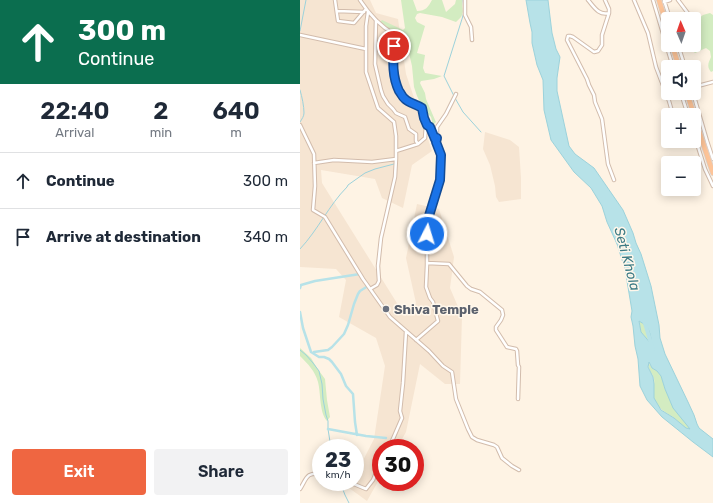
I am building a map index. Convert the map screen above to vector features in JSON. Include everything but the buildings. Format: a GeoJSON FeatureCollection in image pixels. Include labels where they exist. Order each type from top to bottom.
{"type":"FeatureCollection","features":[{"type":"Feature","properties":{"kind":"highway"},"geometry":{"type":"LineString","coordinates":[[662,1],[664,12]]}},
{"type":"Feature","properties":{"kind":"highway"},"geometry":{"type":"LineString","coordinates":[[701,138],[713,172]]}},
{"type":"Feature","properties":{"kind":"street"},"geometry":{"type":"LineString","coordinates":[[335,0],[338,21],[354,23],[367,10]]}},
{"type":"Feature","properties":{"kind":"street"},"geometry":{"type":"LineString","coordinates":[[360,0],[376,20],[396,37],[393,66],[397,85],[404,99],[422,108],[427,125],[430,127],[433,137],[435,139],[437,138]]}},
{"type":"Feature","properties":{"kind":"street"},"geometry":{"type":"LineString","coordinates":[[465,0],[465,15],[471,27],[472,40]]}},
{"type":"Feature","properties":{"kind":"street"},"geometry":{"type":"LineString","coordinates":[[588,0],[599,12],[604,14],[609,13]]}},
{"type":"Feature","properties":{"kind":"street"},"geometry":{"type":"LineString","coordinates":[[605,0],[609,13],[602,35],[602,45],[598,51],[594,52],[573,37],[568,36],[567,40],[594,95],[595,102],[602,119],[608,164],[614,180]]}},
{"type":"Feature","properties":{"kind":"street"},"geometry":{"type":"LineString","coordinates":[[634,0],[648,33],[656,68],[671,108]]}},
{"type":"Feature","properties":{"kind":"street"},"geometry":{"type":"LineString","coordinates":[[653,0],[671,60]]}},
{"type":"Feature","properties":{"kind":"street"},"geometry":{"type":"LineString","coordinates":[[667,12],[662,1],[670,0]]}},
{"type":"Feature","properties":{"kind":"street"},"geometry":{"type":"LineString","coordinates":[[678,0],[687,12]]}},
{"type":"Feature","properties":{"kind":"street"},"geometry":{"type":"LineString","coordinates":[[367,10],[366,72],[378,108],[394,122],[396,136],[395,177],[381,238],[378,266],[379,281],[377,285],[370,289]]}},
{"type":"Feature","properties":{"kind":"street"},"geometry":{"type":"LineString","coordinates":[[337,11],[364,12]]}},
{"type":"Feature","properties":{"kind":"street"},"geometry":{"type":"LineString","coordinates":[[376,20],[375,64],[383,96],[396,113],[405,117],[409,129],[416,134],[418,144]]}},
{"type":"Feature","properties":{"kind":"street"},"geometry":{"type":"LineString","coordinates":[[300,35],[366,49]]}},
{"type":"Feature","properties":{"kind":"street"},"geometry":{"type":"LineString","coordinates":[[701,85],[713,82]]}},
{"type":"Feature","properties":{"kind":"street"},"geometry":{"type":"LineString","coordinates":[[416,340],[438,321],[433,302],[426,287],[428,219],[440,180],[441,155],[436,142],[437,127],[446,114],[456,94]]}},
{"type":"Feature","properties":{"kind":"street"},"geometry":{"type":"LineString","coordinates":[[695,100],[713,160]]}},
{"type":"Feature","properties":{"kind":"street"},"geometry":{"type":"LineString","coordinates":[[300,125],[314,154],[315,186],[313,210],[325,217],[363,279],[390,317],[429,351],[443,366],[452,372],[456,399],[472,437],[497,447],[502,458],[519,470]]}},
{"type":"Feature","properties":{"kind":"street"},"geometry":{"type":"LineString","coordinates":[[396,151],[418,144],[425,138],[425,127],[427,125]]}},
{"type":"Feature","properties":{"kind":"street"},"geometry":{"type":"LineString","coordinates":[[699,148],[705,169],[713,186]]}},
{"type":"Feature","properties":{"kind":"street"},"geometry":{"type":"LineString","coordinates":[[314,163],[326,160],[372,162],[396,159]]}},
{"type":"Feature","properties":{"kind":"street"},"geometry":{"type":"LineString","coordinates":[[427,263],[449,264],[467,286],[480,292],[502,310],[503,315],[496,330],[507,347],[516,349],[517,351],[519,367],[518,399]]}},
{"type":"Feature","properties":{"kind":"street"},"geometry":{"type":"LineString","coordinates":[[393,439],[402,418],[400,411],[406,331]]}},
{"type":"Feature","properties":{"kind":"street"},"geometry":{"type":"LineString","coordinates":[[300,489],[312,473]]}},
{"type":"Feature","properties":{"kind":"street"},"geometry":{"type":"LineString","coordinates":[[364,488],[366,489],[372,481]]}},
{"type":"Feature","properties":{"kind":"shaded area"},"geometry":{"type":"Polygon","coordinates":[[[300,0],[370,0],[376,13],[398,19],[406,74],[432,151],[412,165],[403,208],[382,198],[375,179],[321,170],[322,183],[405,316],[416,303],[406,258],[417,204],[439,209],[454,257],[450,288],[462,316],[460,384],[445,384],[420,364],[406,432],[402,439],[374,439],[385,366],[376,338],[339,317],[346,280],[336,269],[300,267],[300,0]]]}},
{"type":"Feature","properties":{"kind":"shaded area"},"geometry":{"type":"Polygon","coordinates":[[[485,132],[510,140],[519,147],[521,199],[499,202],[496,197],[490,165],[483,149],[485,132]]]}},
{"type":"Feature","properties":{"kind":"shaded area"},"geometry":{"type":"Polygon","coordinates":[[[372,443],[373,491],[367,501],[353,491],[364,491],[364,458],[372,443]]]}},
{"type":"Feature","properties":{"kind":"green space"},"geometry":{"type":"Polygon","coordinates":[[[401,0],[413,0],[417,11],[426,8],[432,0],[442,0],[446,12],[455,4],[456,0],[462,0],[462,14],[456,22],[442,17],[420,13],[417,14],[415,18],[417,22],[425,26],[417,53],[425,55],[423,68],[425,73],[442,76],[421,81],[420,83],[436,122],[433,125],[431,117],[420,102],[414,87],[412,66],[405,36],[396,33],[380,22],[382,20],[403,30],[405,28],[401,0]]]}},
{"type":"Feature","properties":{"kind":"green space"},"geometry":{"type":"Polygon","coordinates":[[[710,13],[713,15],[713,71],[711,72],[708,66],[711,57],[710,51],[706,48],[701,50],[701,17],[710,13]]]}},
{"type":"Feature","properties":{"kind":"green space"},"geometry":{"type":"Polygon","coordinates":[[[639,321],[648,329],[652,345],[641,332],[639,321]]]}},
{"type":"Feature","properties":{"kind":"green space"},"geometry":{"type":"Polygon","coordinates":[[[300,348],[311,358],[325,379],[330,417],[327,421],[321,408],[317,378],[311,368],[300,356],[300,348]]]}},
{"type":"Feature","properties":{"kind":"green space"},"geometry":{"type":"Polygon","coordinates":[[[648,362],[661,376],[665,389],[691,429],[683,426],[662,409],[655,401],[653,396],[654,379],[648,362]]]}},
{"type":"Feature","properties":{"kind":"water"},"geometry":{"type":"Polygon","coordinates":[[[526,0],[548,0],[552,33],[556,49],[560,57],[557,91],[569,146],[575,154],[594,168],[623,210],[641,254],[651,286],[659,325],[660,338],[665,354],[699,428],[713,439],[713,457],[662,417],[647,400],[640,386],[638,359],[631,317],[632,311],[625,269],[602,206],[591,188],[574,172],[551,140],[544,110],[543,80],[537,65],[532,43],[526,0]],[[639,321],[641,332],[652,345],[649,331],[639,321]],[[649,362],[648,367],[653,377],[654,384],[654,398],[661,410],[686,428],[690,429],[673,408],[661,376],[652,368],[649,362]]]}},
{"type":"Feature","properties":{"kind":"waterway"},"geometry":{"type":"LineString","coordinates":[[300,31],[306,0]]}},
{"type":"Feature","properties":{"kind":"waterway"},"geometry":{"type":"LineString","coordinates":[[454,96],[444,76],[464,12],[463,0]]}},
{"type":"Feature","properties":{"kind":"waterway"},"geometry":{"type":"LineString","coordinates":[[300,90],[304,113],[300,122]]}},
{"type":"Feature","properties":{"kind":"waterway"},"geometry":{"type":"LineString","coordinates":[[455,98],[463,112],[481,132]]}},
{"type":"Feature","properties":{"kind":"waterway"},"geometry":{"type":"LineString","coordinates":[[300,249],[348,185],[365,173],[394,164]]}},
{"type":"Feature","properties":{"kind":"waterway","name":"Seti Khola"},"geometry":{"type":"LineString","coordinates":[[603,198],[619,225],[622,234]]}},
{"type":"Feature","properties":{"kind":"waterway"},"geometry":{"type":"LineString","coordinates":[[300,288],[301,285],[315,281],[360,274]]}},
{"type":"Feature","properties":{"kind":"waterway"},"geometry":{"type":"LineString","coordinates":[[314,352],[328,350],[344,334],[358,294],[368,286]]}},
{"type":"Feature","properties":{"kind":"waterway"},"geometry":{"type":"LineString","coordinates":[[300,312],[303,328],[311,352],[319,357],[329,359],[341,374],[346,386],[353,394],[357,435]]}},
{"type":"Feature","properties":{"kind":"waterway","name":"Seti Khola"},"geometry":{"type":"LineString","coordinates":[[644,320],[653,350]]}},
{"type":"Feature","properties":{"kind":"waterway"},"geometry":{"type":"LineString","coordinates":[[300,350],[319,371],[328,421],[330,439]]}},
{"type":"Feature","properties":{"kind":"waterway"},"geometry":{"type":"LineString","coordinates":[[328,429],[386,438]]}},
{"type":"Feature","properties":{"kind":"waterway"},"geometry":{"type":"LineString","coordinates":[[343,491],[349,503]]}},
{"type":"Feature","properties":{"kind":"place","name":"Shiva Temple"},"geometry":{"type":"Point","coordinates":[386,309]}},
{"type":"Feature","properties":{"kind":"route"},"geometry":{"type":"LineString","coordinates":[[394,46],[393,66],[397,85],[404,99],[422,108],[424,118],[427,125],[430,127],[433,137],[435,139],[437,138],[436,142],[441,155],[440,180],[428,219],[427,234]]}}]}
